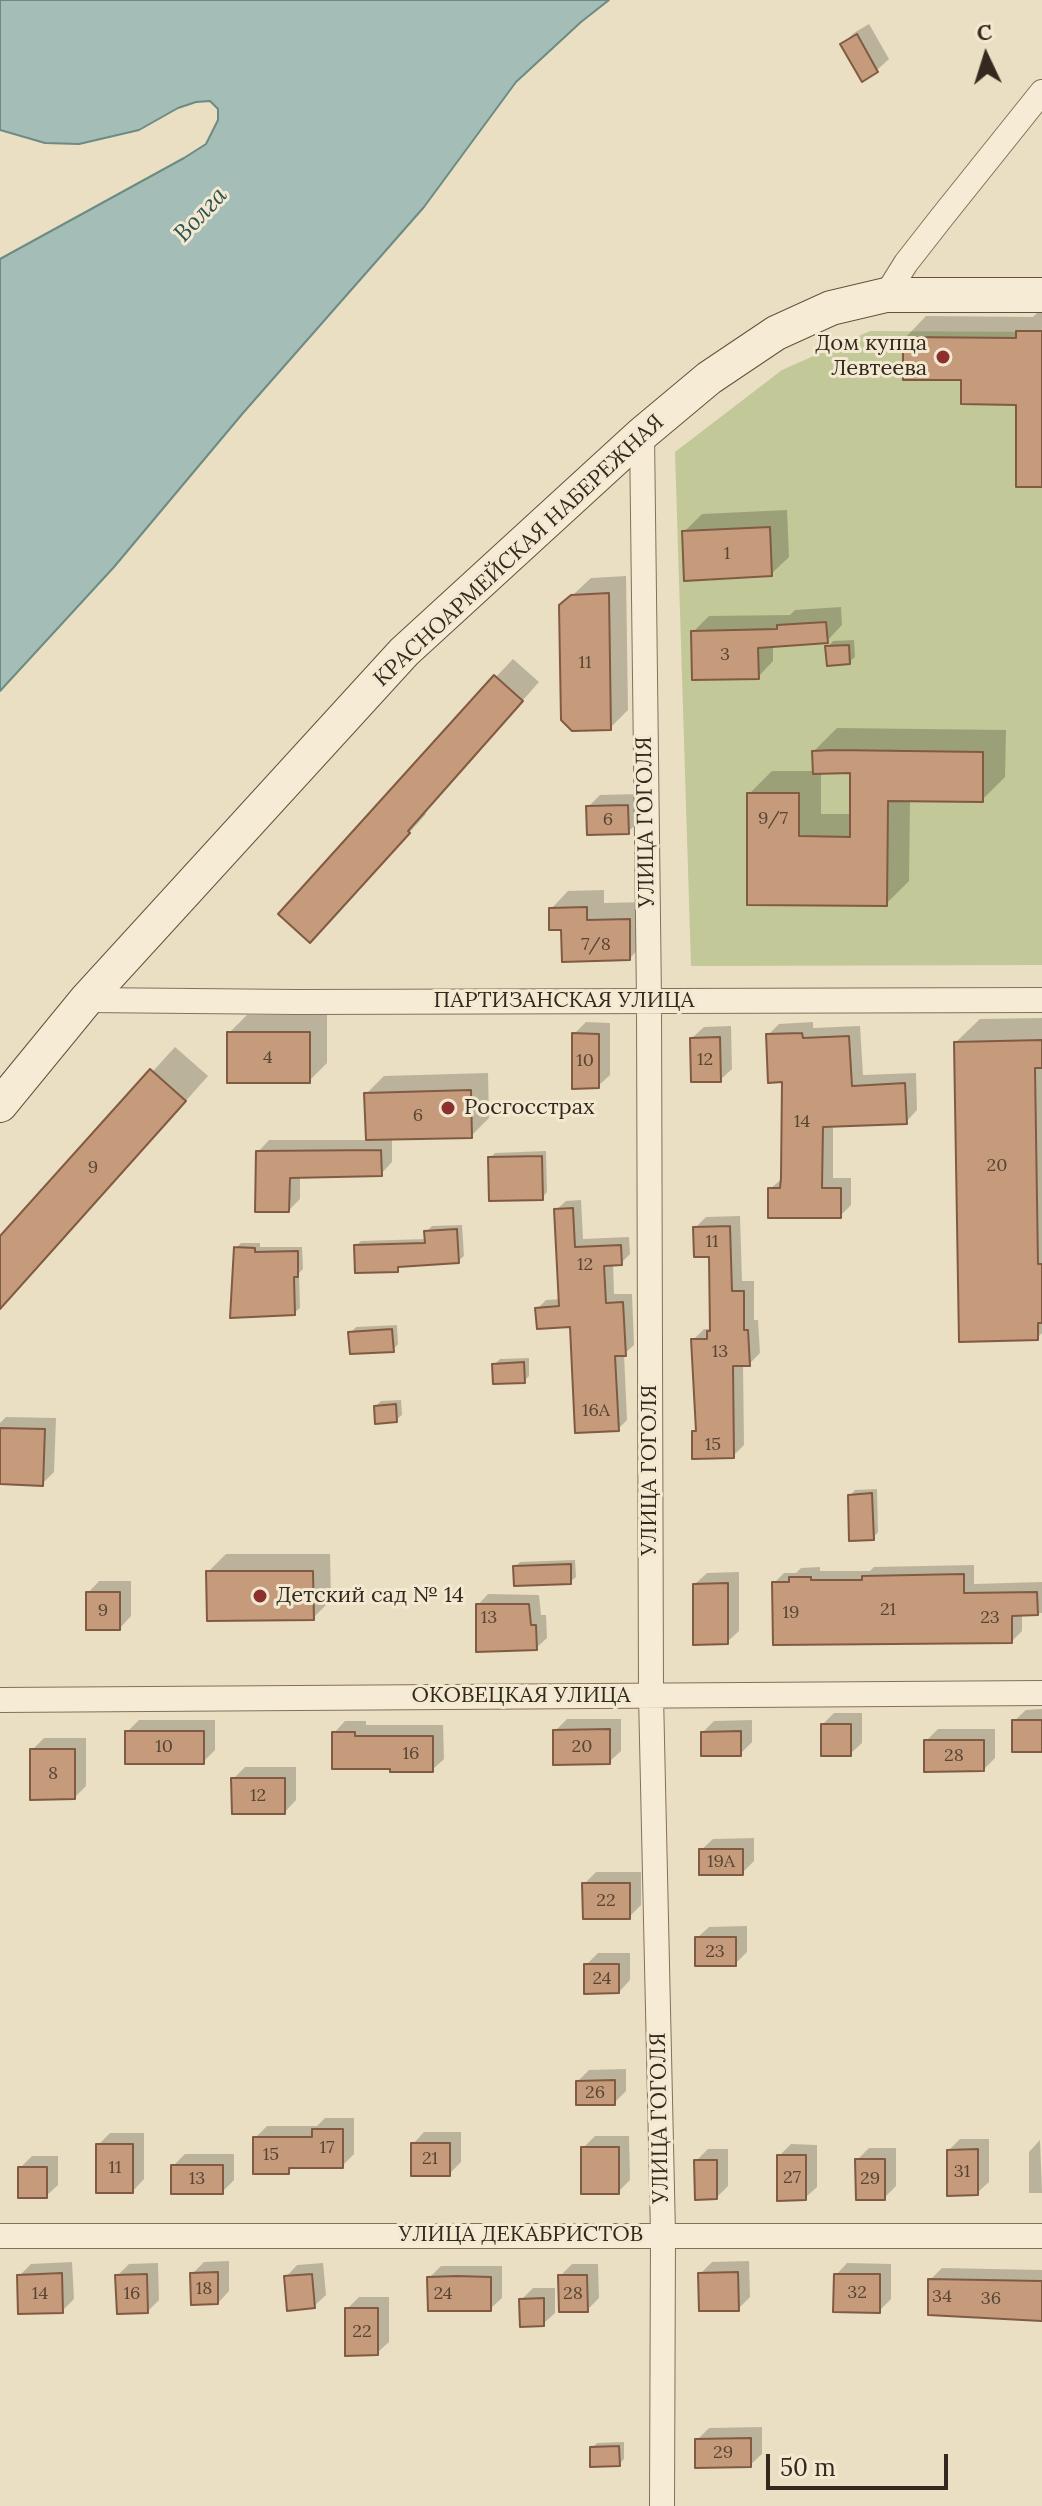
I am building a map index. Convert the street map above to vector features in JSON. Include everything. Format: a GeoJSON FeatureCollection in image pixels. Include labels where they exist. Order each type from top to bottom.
{"type":"FeatureCollection","features":[{"type":"Feature","properties":{"kind":"street"},"geometry":{"type":"LineString","coordinates":[[886,295],[906,263],[1042,92]]}},
{"type":"Feature","properties":{"kind":"street","name":"КРАСНОАРМЕЙСКАЯ НАБЕРЕЖНАЯ"},"geometry":{"type":"LineString","coordinates":[[0,1105],[86,1000],[404,652],[642,434],[709,378],[776,333],[831,308],[886,295],[1042,295]]}},
{"type":"Feature","properties":{"kind":"street","name":"УЛИЦА ГОГОЛЯ"},"geometry":{"type":"LineString","coordinates":[[642,434],[649,1000],[651,1695],[663,2234],[662,2506]]}},
{"type":"Feature","properties":{"kind":"street","name":"ПАРТИЗАНСКАЯ УЛИЦА"},"geometry":{"type":"LineString","coordinates":[[86,1000],[1042,1000]]}},
{"type":"Feature","properties":{"kind":"street","name":"ОКОВЕЦКАЯ УЛИЦА"},"geometry":{"type":"LineString","coordinates":[[0,1700],[1042,1693]]}},
{"type":"Feature","properties":{"kind":"street","name":"УЛИЦА ДЕКАБРИСТОВ"},"geometry":{"type":"LineString","coordinates":[[0,2236],[1042,2236]]}},
{"type":"Feature","properties":{"kind":"green space"},"geometry":{"type":"Polygon","coordinates":[[[870,331],[1042,332],[1042,965],[691,966],[675,452],[782,370],[870,331]]]}},
{"type":"Feature","properties":{"kind":"water","name":"Волга"},"geometry":{"type":"Polygon","coordinates":[[[0,0],[609,0],[516,82],[424,207],[243,413],[114,567],[0,691],[0,259],[206,144],[218,120],[218,109],[210,101],[196,102],[178,108],[139,130],[79,144],[45,143],[0,130],[0,0]]]}},
{"type":"Feature","properties":{"kind":"building"},"geometry":{"type":"Polygon","coordinates":[[[857,34],[878,72],[862,82],[840,44],[857,34]]]}},
{"type":"Feature","properties":{"kind":"building"},"geometry":{"type":"Polygon","coordinates":[[[1016,331],[1042,331],[1042,487],[1016,487],[1016,405],[961,404],[961,380],[903,380],[903,337],[1016,338],[1016,331]]]}},
{"type":"Feature","properties":{"kind":"building"},"geometry":{"type":"Polygon","coordinates":[[[770,527],[772,576],[684,581],[682,531],[770,527]]]}},
{"type":"Feature","properties":{"kind":"building"},"geometry":{"type":"Polygon","coordinates":[[[609,593],[611,730],[572,731],[561,720],[559,605],[571,595],[609,593]]]}},
{"type":"Feature","properties":{"kind":"building"},"geometry":{"type":"Polygon","coordinates":[[[826,622],[828,643],[758,648],[759,679],[692,680],[691,631],[777,629],[777,625],[826,622]]]}},
{"type":"Feature","properties":{"kind":"building"},"geometry":{"type":"Polygon","coordinates":[[[849,645],[850,664],[827,666],[825,646],[849,645]]]}},
{"type":"Feature","properties":{"kind":"building"},"geometry":{"type":"Polygon","coordinates":[[[494,675],[523,701],[310,943],[278,914],[494,675]]]}},
{"type":"Feature","properties":{"kind":"building"},"geometry":{"type":"Polygon","coordinates":[[[812,751],[983,752],[983,802],[888,801],[887,906],[747,905],[747,793],[799,793],[799,836],[850,837],[850,773],[813,774],[812,751]]]}},
{"type":"Feature","properties":{"kind":"building"},"geometry":{"type":"Polygon","coordinates":[[[628,805],[629,834],[587,835],[586,806],[628,805]]]}},
{"type":"Feature","properties":{"kind":"building"},"geometry":{"type":"Polygon","coordinates":[[[587,907],[587,920],[630,919],[630,960],[562,962],[561,930],[549,930],[549,908],[587,907]]]}},
{"type":"Feature","properties":{"kind":"building"},"geometry":{"type":"Polygon","coordinates":[[[227,1032],[310,1032],[310,1083],[227,1083],[227,1032]]]}},
{"type":"Feature","properties":{"kind":"building"},"geometry":{"type":"Polygon","coordinates":[[[572,1033],[599,1034],[599,1088],[572,1089],[572,1033]]]}},
{"type":"Feature","properties":{"kind":"building"},"geometry":{"type":"Polygon","coordinates":[[[802,1033],[803,1038],[849,1036],[852,1086],[905,1083],[907,1124],[823,1127],[822,1188],[841,1188],[841,1218],[768,1218],[768,1188],[780,1188],[782,1082],[768,1083],[766,1034],[802,1033]]]}},
{"type":"Feature","properties":{"kind":"building"},"geometry":{"type":"Polygon","coordinates":[[[720,1037],[721,1082],[691,1082],[690,1038],[720,1037]]]}},
{"type":"Feature","properties":{"kind":"building"},"geometry":{"type":"Polygon","coordinates":[[[1042,1040],[1042,1068],[1035,1068],[1038,1264],[1042,1264],[1042,1323],[1038,1323],[1038,1340],[959,1342],[954,1042],[1042,1040]]]}},
{"type":"Feature","properties":{"kind":"building"},"geometry":{"type":"Polygon","coordinates":[[[150,1069],[186,1101],[0,1309],[0,1236],[150,1069]]]}},
{"type":"Feature","properties":{"kind":"building"},"geometry":{"type":"Polygon","coordinates":[[[471,1090],[472,1138],[366,1140],[364,1093],[471,1090]]]}},
{"type":"Feature","properties":{"kind":"building"},"geometry":{"type":"Polygon","coordinates":[[[381,1150],[382,1176],[290,1178],[289,1212],[255,1212],[256,1151],[381,1150]]]}},
{"type":"Feature","properties":{"kind":"building"},"geometry":{"type":"Polygon","coordinates":[[[542,1156],[543,1200],[489,1201],[488,1157],[542,1156]]]}},
{"type":"Feature","properties":{"kind":"building"},"geometry":{"type":"Polygon","coordinates":[[[573,1208],[575,1247],[621,1245],[622,1265],[604,1266],[606,1303],[623,1302],[626,1356],[615,1356],[619,1431],[575,1433],[570,1327],[537,1329],[535,1308],[559,1306],[554,1209],[573,1208]]]}},
{"type":"Feature","properties":{"kind":"building"},"geometry":{"type":"Polygon","coordinates":[[[730,1226],[732,1291],[744,1291],[744,1330],[748,1330],[750,1366],[733,1366],[734,1458],[692,1459],[692,1431],[696,1431],[691,1339],[707,1339],[707,1331],[710,1331],[709,1257],[694,1257],[693,1227],[730,1226]]]}},
{"type":"Feature","properties":{"kind":"building"},"geometry":{"type":"Polygon","coordinates":[[[457,1229],[459,1263],[398,1267],[398,1272],[355,1273],[354,1245],[425,1243],[424,1231],[457,1229]]]}},
{"type":"Feature","properties":{"kind":"building"},"geometry":{"type":"Polygon","coordinates":[[[234,1247],[255,1248],[255,1252],[298,1251],[298,1277],[294,1277],[295,1315],[230,1318],[234,1247]]]}},
{"type":"Feature","properties":{"kind":"building"},"geometry":{"type":"Polygon","coordinates":[[[392,1329],[394,1352],[350,1354],[348,1332],[392,1329]]]}},
{"type":"Feature","properties":{"kind":"building"},"geometry":{"type":"Polygon","coordinates":[[[524,1362],[525,1383],[493,1384],[492,1364],[524,1362]]]}},
{"type":"Feature","properties":{"kind":"building"},"geometry":{"type":"Polygon","coordinates":[[[396,1404],[397,1422],[375,1424],[374,1406],[396,1404]]]}},
{"type":"Feature","properties":{"kind":"building"},"geometry":{"type":"Polygon","coordinates":[[[0,1428],[45,1429],[43,1486],[0,1484],[0,1428]]]}},
{"type":"Feature","properties":{"kind":"building"},"geometry":{"type":"Polygon","coordinates":[[[872,1493],[874,1540],[849,1541],[848,1495],[872,1493]]]}},
{"type":"Feature","properties":{"kind":"building"},"geometry":{"type":"Polygon","coordinates":[[[571,1564],[571,1584],[514,1586],[513,1566],[571,1564]]]}},
{"type":"Feature","properties":{"kind":"building","name":"Детский сад № 14"},"geometry":{"type":"Polygon","coordinates":[[[206,1571],[313,1571],[314,1620],[207,1621],[206,1571]]]}},
{"type":"Feature","properties":{"kind":"building"},"geometry":{"type":"Polygon","coordinates":[[[964,1574],[964,1593],[1037,1592],[1038,1615],[1012,1616],[1012,1643],[773,1645],[772,1582],[789,1582],[789,1577],[862,1580],[862,1576],[964,1574]]]}},
{"type":"Feature","properties":{"kind":"building"},"geometry":{"type":"Polygon","coordinates":[[[728,1583],[728,1644],[693,1645],[693,1584],[728,1583]]]}},
{"type":"Feature","properties":{"kind":"building"},"geometry":{"type":"Polygon","coordinates":[[[86,1592],[120,1592],[120,1630],[86,1630],[86,1592]]]}},
{"type":"Feature","properties":{"kind":"building"},"geometry":{"type":"Polygon","coordinates":[[[476,1604],[529,1604],[531,1625],[536,1625],[537,1650],[476,1652],[476,1604]]]}},
{"type":"Feature","properties":{"kind":"building"},"geometry":{"type":"Polygon","coordinates":[[[1012,1720],[1042,1720],[1042,1752],[1012,1752],[1012,1720]]]}},
{"type":"Feature","properties":{"kind":"building"},"geometry":{"type":"Polygon","coordinates":[[[821,1724],[851,1724],[851,1756],[821,1756],[821,1724]]]}},
{"type":"Feature","properties":{"kind":"building"},"geometry":{"type":"Polygon","coordinates":[[[610,1729],[610,1764],[553,1765],[553,1730],[610,1729]]]}},
{"type":"Feature","properties":{"kind":"building"},"geometry":{"type":"Polygon","coordinates":[[[125,1731],[204,1731],[204,1764],[125,1764],[125,1731]]]}},
{"type":"Feature","properties":{"kind":"building"},"geometry":{"type":"Polygon","coordinates":[[[741,1731],[741,1756],[701,1756],[701,1732],[741,1731]]]}},
{"type":"Feature","properties":{"kind":"building"},"geometry":{"type":"Polygon","coordinates":[[[332,1732],[355,1732],[355,1736],[433,1736],[433,1772],[332,1769],[332,1732]]]}},
{"type":"Feature","properties":{"kind":"building"},"geometry":{"type":"Polygon","coordinates":[[[924,1740],[984,1740],[984,1771],[924,1772],[924,1740]]]}},
{"type":"Feature","properties":{"kind":"building"},"geometry":{"type":"Polygon","coordinates":[[[30,1749],[75,1749],[75,1799],[30,1800],[30,1749]]]}},
{"type":"Feature","properties":{"kind":"building"},"geometry":{"type":"Polygon","coordinates":[[[231,1778],[285,1778],[285,1814],[232,1814],[231,1778]]]}},
{"type":"Feature","properties":{"kind":"building"},"geometry":{"type":"Polygon","coordinates":[[[699,1849],[743,1849],[743,1875],[699,1875],[699,1849]]]}},
{"type":"Feature","properties":{"kind":"building"},"geometry":{"type":"Polygon","coordinates":[[[582,1883],[630,1883],[630,1919],[583,1919],[582,1883]]]}},
{"type":"Feature","properties":{"kind":"building"},"geometry":{"type":"Polygon","coordinates":[[[695,1937],[736,1937],[736,1966],[695,1966],[695,1937]]]}},
{"type":"Feature","properties":{"kind":"building"},"geometry":{"type":"Polygon","coordinates":[[[584,1964],[619,1964],[619,1993],[584,1994],[584,1964]]]}},
{"type":"Feature","properties":{"kind":"building"},"geometry":{"type":"Polygon","coordinates":[[[615,2080],[615,2105],[576,2105],[576,2081],[615,2080]]]}},
{"type":"Feature","properties":{"kind":"building"},"geometry":{"type":"Polygon","coordinates":[[[312,2129],[343,2129],[343,2168],[289,2168],[289,2174],[253,2174],[253,2137],[312,2137],[312,2129]]]}},
{"type":"Feature","properties":{"kind":"building"},"geometry":{"type":"Polygon","coordinates":[[[411,2143],[450,2143],[450,2176],[411,2176],[411,2143]]]}},
{"type":"Feature","properties":{"kind":"building"},"geometry":{"type":"Polygon","coordinates":[[[96,2144],[133,2144],[133,2193],[96,2193],[96,2144]]]}},
{"type":"Feature","properties":{"kind":"building"},"geometry":{"type":"Polygon","coordinates":[[[581,2147],[619,2147],[619,2194],[581,2194],[581,2147]]]}},
{"type":"Feature","properties":{"kind":"building"},"geometry":{"type":"Polygon","coordinates":[[[978,2149],[978,2195],[947,2196],[947,2150],[978,2149]]]}},
{"type":"Feature","properties":{"kind":"building"},"geometry":{"type":"Polygon","coordinates":[[[777,2155],[806,2155],[806,2200],[777,2201],[777,2155]]]}},
{"type":"Feature","properties":{"kind":"building"},"geometry":{"type":"Polygon","coordinates":[[[855,2159],[885,2159],[885,2200],[856,2200],[855,2159]]]}},
{"type":"Feature","properties":{"kind":"building"},"geometry":{"type":"Polygon","coordinates":[[[694,2160],[717,2160],[717,2199],[695,2200],[694,2160]]]}},
{"type":"Feature","properties":{"kind":"building"},"geometry":{"type":"Polygon","coordinates":[[[171,2165],[223,2165],[223,2194],[171,2194],[171,2165]]]}},
{"type":"Feature","properties":{"kind":"building"},"geometry":{"type":"Polygon","coordinates":[[[18,2167],[47,2167],[47,2198],[18,2198],[18,2167]]]}},
{"type":"Feature","properties":{"kind":"building"},"geometry":{"type":"Polygon","coordinates":[[[218,2272],[218,2304],[191,2305],[190,2273],[218,2272]]]}},
{"type":"Feature","properties":{"kind":"building"},"geometry":{"type":"Polygon","coordinates":[[[738,2272],[739,2311],[699,2311],[698,2273],[738,2272]]]}},
{"type":"Feature","properties":{"kind":"building"},"geometry":{"type":"Polygon","coordinates":[[[62,2273],[63,2313],[18,2314],[17,2275],[62,2273]]]}},
{"type":"Feature","properties":{"kind":"building"},"geometry":{"type":"Polygon","coordinates":[[[147,2274],[148,2313],[117,2314],[115,2275],[147,2274]]]}},
{"type":"Feature","properties":{"kind":"building"},"geometry":{"type":"Polygon","coordinates":[[[312,2274],[315,2308],[287,2311],[284,2276],[312,2274]]]}},
{"type":"Feature","properties":{"kind":"building"},"geometry":{"type":"Polygon","coordinates":[[[834,2274],[880,2274],[880,2313],[833,2312],[834,2274]]]}},
{"type":"Feature","properties":{"kind":"building"},"geometry":{"type":"Polygon","coordinates":[[[558,2275],[587,2275],[588,2312],[559,2312],[558,2275]]]}},
{"type":"Feature","properties":{"kind":"building"},"geometry":{"type":"Polygon","coordinates":[[[427,2277],[491,2277],[491,2311],[428,2311],[427,2277]]]}},
{"type":"Feature","properties":{"kind":"building"},"geometry":{"type":"Polygon","coordinates":[[[928,2279],[1042,2281],[1042,2321],[928,2315],[928,2279]]]}},
{"type":"Feature","properties":{"kind":"building"},"geometry":{"type":"Polygon","coordinates":[[[544,2298],[544,2326],[520,2327],[519,2299],[544,2298]]]}},
{"type":"Feature","properties":{"kind":"building"},"geometry":{"type":"Polygon","coordinates":[[[345,2308],[378,2308],[378,2355],[345,2356],[345,2308]]]}},
{"type":"Feature","properties":{"kind":"building"},"geometry":{"type":"Polygon","coordinates":[[[751,2438],[751,2467],[695,2468],[695,2439],[751,2438]]]}},
{"type":"Feature","properties":{"kind":"building"},"geometry":{"type":"Polygon","coordinates":[[[619,2446],[620,2466],[590,2467],[590,2447],[619,2446]]]}},
{"type":"Feature","properties":{"kind":"place","name":"Дом купца Левтеева"},"geometry":{"type":"Point","coordinates":[943,357]}},
{"type":"Feature","properties":{"kind":"place","name":"Росгосстрах"},"geometry":{"type":"Point","coordinates":[448,1108]}},
{"type":"Feature","properties":{"kind":"place","name":"Детский сад № 14"},"geometry":{"type":"Point","coordinates":[260,1596]}}]}
